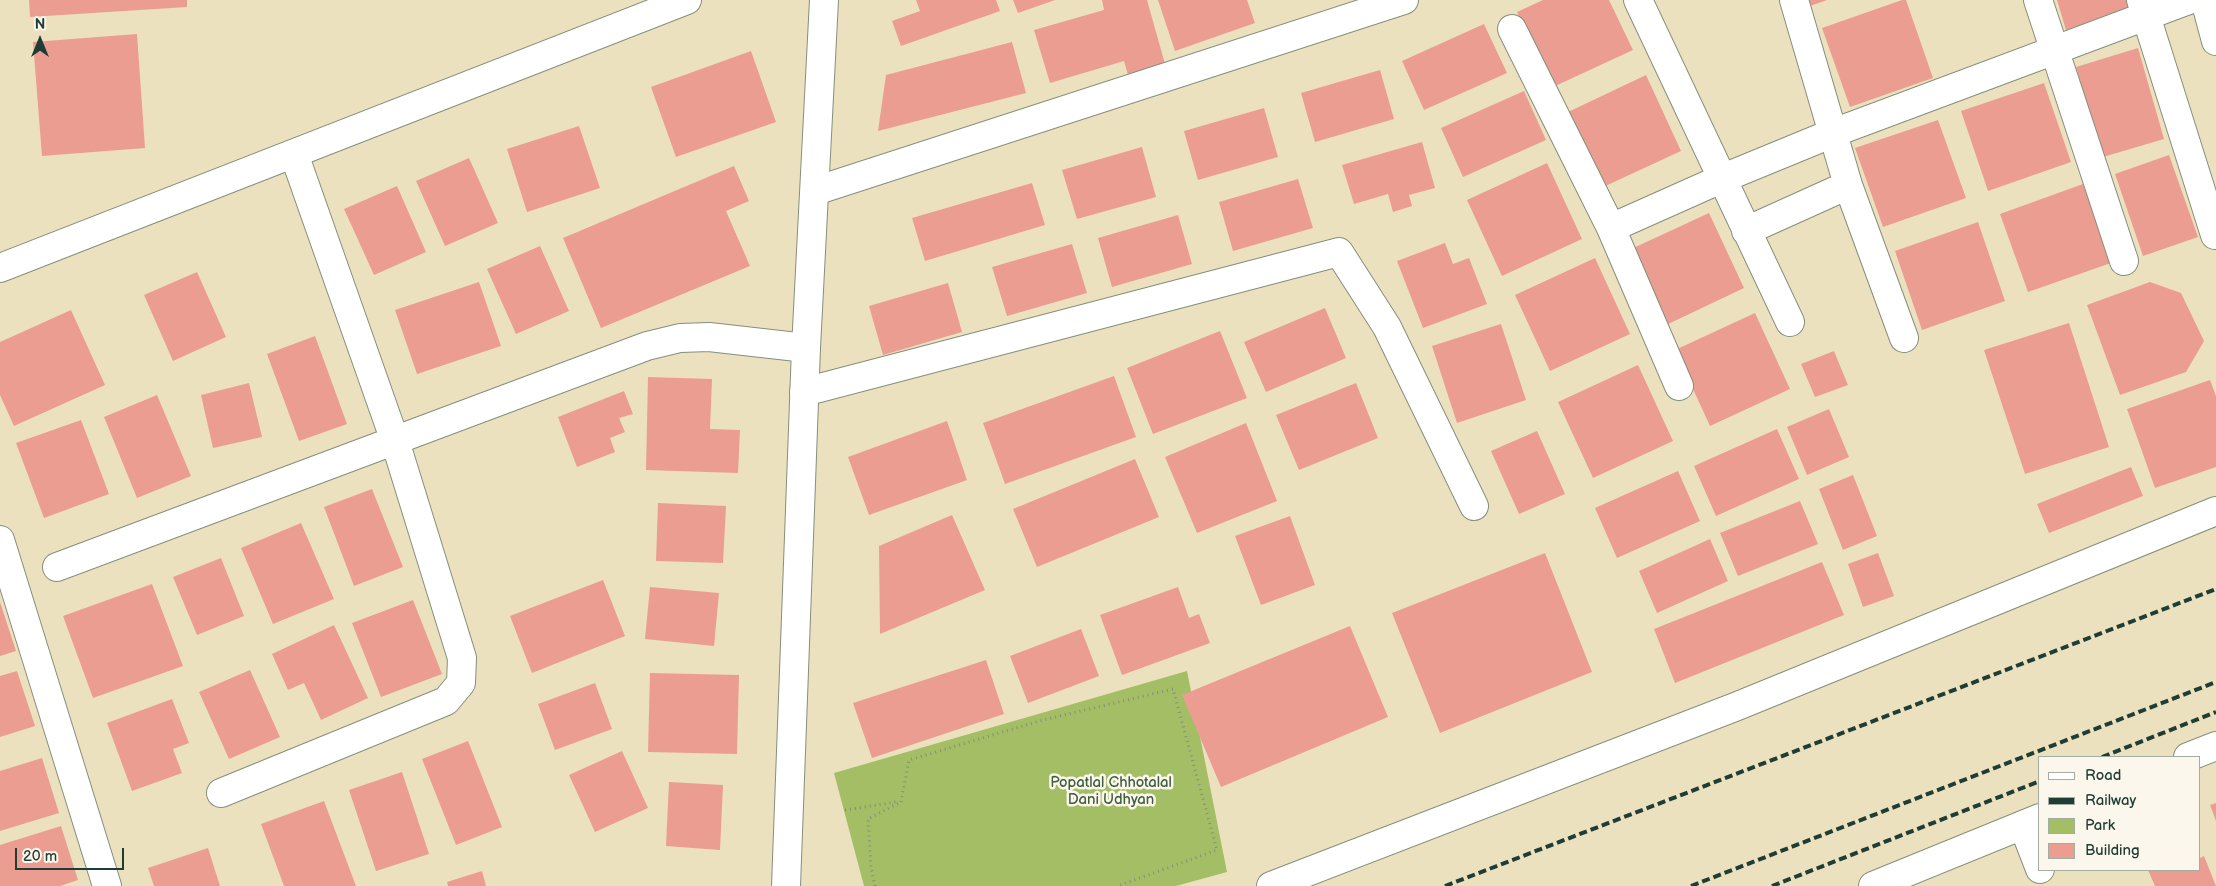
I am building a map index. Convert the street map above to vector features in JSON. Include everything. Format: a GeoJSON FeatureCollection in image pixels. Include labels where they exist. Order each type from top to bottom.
{"type":"FeatureCollection","features":[{"type":"Feature","properties":{"kind":"street"},"geometry":{"type":"LineString","coordinates":[[0,268],[687,0]]}},
{"type":"Feature","properties":{"kind":"street"},"geometry":{"type":"LineString","coordinates":[[786,886],[804,392],[824,0]]}},
{"type":"Feature","properties":{"kind":"street"},"geometry":{"type":"LineString","coordinates":[[815,191],[1404,0]]}},
{"type":"Feature","properties":{"kind":"street"},"geometry":{"type":"LineString","coordinates":[[1638,0],[1790,322]]}},
{"type":"Feature","properties":{"kind":"street"},"geometry":{"type":"LineString","coordinates":[[1794,0],[1848,185],[1904,338]]}},
{"type":"Feature","properties":{"kind":"street"},"geometry":{"type":"LineString","coordinates":[[2038,0],[2124,261]]}},
{"type":"Feature","properties":{"kind":"street"},"geometry":{"type":"LineString","coordinates":[[1611,228],[1721,179],[1832,133],[2055,49],[2143,8],[2189,0]]}},
{"type":"Feature","properties":{"kind":"street"},"geometry":{"type":"LineString","coordinates":[[2205,0],[2216,41]]}},
{"type":"Feature","properties":{"kind":"street"},"geometry":{"type":"LineString","coordinates":[[2143,8],[2215,235]]}},
{"type":"Feature","properties":{"kind":"street"},"geometry":{"type":"LineString","coordinates":[[1512,29],[1611,228],[1679,386]]}},
{"type":"Feature","properties":{"kind":"street"},"geometry":{"type":"LineString","coordinates":[[221,793],[446,701],[461,683],[462,658],[395,441],[294,154]]}},
{"type":"Feature","properties":{"kind":"street"},"geometry":{"type":"LineString","coordinates":[[1746,231],[1848,185]]}},
{"type":"Feature","properties":{"kind":"street"},"geometry":{"type":"LineString","coordinates":[[804,392],[1339,252],[1387,327],[1474,506]]}},
{"type":"Feature","properties":{"kind":"street"},"geometry":{"type":"LineString","coordinates":[[57,567],[647,346],[680,338],[709,337],[806,348]]}},
{"type":"Feature","properties":{"kind":"street"},"geometry":{"type":"LineString","coordinates":[[1270,886],[1735,707],[2216,511]]}},
{"type":"Feature","properties":{"kind":"street"},"geometry":{"type":"LineString","coordinates":[[1,545],[108,886]]}},
{"type":"Feature","properties":{"kind":"street"},"geometry":{"type":"LineString","coordinates":[[2191,756],[2216,746]]}},
{"type":"Feature","properties":{"kind":"street"},"geometry":{"type":"LineString","coordinates":[[1873,886],[2031,821],[2038,859]]}},
{"type":"Feature","properties":{"kind":"street"},"geometry":{"type":"LineString","coordinates":[[2040,871],[2046,886]]}},
{"type":"Feature","properties":{"kind":"path"},"geometry":{"type":"LineString","coordinates":[[901,802],[909,760],[1043,720],[1173,689],[1218,850],[1118,886]]}},
{"type":"Feature","properties":{"kind":"path"},"geometry":{"type":"LineString","coordinates":[[845,810],[901,802]]}},
{"type":"Feature","properties":{"kind":"path"},"geometry":{"type":"LineString","coordinates":[[875,886],[871,867],[868,819],[901,802]]}},
{"type":"Feature","properties":{"kind":"green space","name":"Popatlal Chhotalal Dani Udhyan"},"geometry":{"type":"Polygon","coordinates":[[[1187,671],[1227,872],[1176,886],[864,886],[834,773],[1187,671]]]}},
{"type":"Feature","properties":{"kind":"building"},"geometry":{"type":"Polygon","coordinates":[[[29,0],[187,0],[187,7],[30,17],[29,0]]]}},
{"type":"Feature","properties":{"kind":"building"},"geometry":{"type":"Polygon","coordinates":[[[916,0],[996,0],[1000,11],[901,46],[892,21],[920,11],[916,0]]]}},
{"type":"Feature","properties":{"kind":"building"},"geometry":{"type":"Polygon","coordinates":[[[1013,0],[1055,0],[1018,13],[1013,0]]]}},
{"type":"Feature","properties":{"kind":"building"},"geometry":{"type":"Polygon","coordinates":[[[1102,0],[1147,0],[1165,64],[1128,75],[1124,61],[1050,83],[1034,30],[1104,10],[1102,0]]]}},
{"type":"Feature","properties":{"kind":"building"},"geometry":{"type":"Polygon","coordinates":[[[1158,0],[1247,0],[1255,23],[1175,51],[1158,0]]]}},
{"type":"Feature","properties":{"kind":"building"},"geometry":{"type":"Polygon","coordinates":[[[1543,0],[1609,0],[1633,50],[1553,87],[1517,12],[1543,0]]]}},
{"type":"Feature","properties":{"kind":"building"},"geometry":{"type":"Polygon","coordinates":[[[1808,0],[1827,0],[1810,6],[1808,0]]]}},
{"type":"Feature","properties":{"kind":"building"},"geometry":{"type":"Polygon","coordinates":[[[1906,0],[1933,78],[1850,107],[1822,28],[1906,0]]]}},
{"type":"Feature","properties":{"kind":"building"},"geometry":{"type":"Polygon","coordinates":[[[2057,0],[2128,0],[2131,10],[2066,30],[2057,0]]]}},
{"type":"Feature","properties":{"kind":"building"},"geometry":{"type":"Polygon","coordinates":[[[1484,24],[1507,73],[1424,110],[1402,61],[1484,24]]]}},
{"type":"Feature","properties":{"kind":"building"},"geometry":{"type":"Polygon","coordinates":[[[137,34],[145,148],[42,156],[33,42],[137,34]]]}},
{"type":"Feature","properties":{"kind":"building"},"geometry":{"type":"Polygon","coordinates":[[[1012,42],[1026,93],[878,131],[886,75],[1012,42]]]}},
{"type":"Feature","properties":{"kind":"building"},"geometry":{"type":"Polygon","coordinates":[[[2138,48],[2164,139],[2103,157],[2076,67],[2138,48]]]}},
{"type":"Feature","properties":{"kind":"building"},"geometry":{"type":"Polygon","coordinates":[[[751,51],[776,122],[676,157],[651,87],[751,51]]]}},
{"type":"Feature","properties":{"kind":"building"},"geometry":{"type":"Polygon","coordinates":[[[1380,70],[1394,119],[1315,142],[1301,93],[1380,70]]]}},
{"type":"Feature","properties":{"kind":"building"},"geometry":{"type":"Polygon","coordinates":[[[1646,75],[1681,151],[1601,188],[1566,113],[1646,75]]]}},
{"type":"Feature","properties":{"kind":"building"},"geometry":{"type":"Polygon","coordinates":[[[2044,83],[2071,162],[1988,191],[1961,111],[2044,83]]]}},
{"type":"Feature","properties":{"kind":"building"},"geometry":{"type":"Polygon","coordinates":[[[1524,91],[1546,140],[1463,177],[1441,128],[1524,91]]]}},
{"type":"Feature","properties":{"kind":"building"},"geometry":{"type":"Polygon","coordinates":[[[1264,108],[1278,157],[1198,180],[1184,131],[1264,108]]]}},
{"type":"Feature","properties":{"kind":"building"},"geometry":{"type":"Polygon","coordinates":[[[1938,120],[1966,198],[1883,227],[1855,148],[1938,120]]]}},
{"type":"Feature","properties":{"kind":"building"},"geometry":{"type":"Polygon","coordinates":[[[579,126],[600,188],[527,212],[507,149],[579,126]]]}},
{"type":"Feature","properties":{"kind":"building"},"geometry":{"type":"Polygon","coordinates":[[[1422,142],[1435,188],[1409,195],[1412,206],[1393,212],[1388,194],[1354,204],[1342,165],[1422,142]]]}},
{"type":"Feature","properties":{"kind":"building"},"geometry":{"type":"Polygon","coordinates":[[[1142,147],[1156,197],[1077,219],[1062,170],[1142,147]]]}},
{"type":"Feature","properties":{"kind":"building"},"geometry":{"type":"Polygon","coordinates":[[[2169,155],[2198,237],[2143,256],[2115,174],[2169,155]]]}},
{"type":"Feature","properties":{"kind":"building"},"geometry":{"type":"Polygon","coordinates":[[[469,158],[498,223],[445,246],[416,181],[469,158]]]}},
{"type":"Feature","properties":{"kind":"building"},"geometry":{"type":"Polygon","coordinates":[[[1547,163],[1582,239],[1502,276],[1467,200],[1547,163]]]}},
{"type":"Feature","properties":{"kind":"building"},"geometry":{"type":"Polygon","coordinates":[[[734,166],[749,201],[726,211],[750,266],[601,328],[563,238],[734,166]]]}},
{"type":"Feature","properties":{"kind":"building"},"geometry":{"type":"Polygon","coordinates":[[[1298,179],[1313,228],[1233,251],[1219,202],[1298,179]]]}},
{"type":"Feature","properties":{"kind":"building"},"geometry":{"type":"Polygon","coordinates":[[[1032,183],[1045,225],[925,261],[912,218],[1032,183]]]}},
{"type":"Feature","properties":{"kind":"building"},"geometry":{"type":"Polygon","coordinates":[[[2083,184],[2111,263],[2028,292],[2000,214],[2083,184]]]}},
{"type":"Feature","properties":{"kind":"building"},"geometry":{"type":"Polygon","coordinates":[[[397,186],[426,252],[374,275],[344,209],[397,186]]]}},
{"type":"Feature","properties":{"kind":"building"},"geometry":{"type":"Polygon","coordinates":[[[1709,213],[1744,288],[1664,326],[1629,250],[1709,213]]]}},
{"type":"Feature","properties":{"kind":"building"},"geometry":{"type":"Polygon","coordinates":[[[1178,215],[1192,264],[1112,287],[1098,238],[1178,215]]]}},
{"type":"Feature","properties":{"kind":"building"},"geometry":{"type":"Polygon","coordinates":[[[1978,222],[2005,301],[1922,330],[1895,251],[1978,222]]]}},
{"type":"Feature","properties":{"kind":"building"},"geometry":{"type":"Polygon","coordinates":[[[1445,243],[1453,264],[1469,258],[1487,304],[1423,328],[1397,261],[1445,243]]]}},
{"type":"Feature","properties":{"kind":"building"},"geometry":{"type":"Polygon","coordinates":[[[1072,244],[1087,293],[1007,316],[992,267],[1072,244]]]}},
{"type":"Feature","properties":{"kind":"building"},"geometry":{"type":"Polygon","coordinates":[[[540,246],[569,311],[516,334],[487,269],[540,246]]]}},
{"type":"Feature","properties":{"kind":"building"},"geometry":{"type":"Polygon","coordinates":[[[1595,258],[1630,334],[1550,371],[1515,295],[1595,258]]]}},
{"type":"Feature","properties":{"kind":"building"},"geometry":{"type":"Polygon","coordinates":[[[197,272],[226,337],[173,361],[144,295],[197,272]]]}},
{"type":"Feature","properties":{"kind":"building"},"geometry":{"type":"Polygon","coordinates":[[[479,282],[501,346],[417,374],[395,310],[479,282]]]}},
{"type":"Feature","properties":{"kind":"building"},"geometry":{"type":"Polygon","coordinates":[[[2150,282],[2181,293],[2204,341],[2186,372],[2120,395],[2087,305],[2150,282]]]}},
{"type":"Feature","properties":{"kind":"building"},"geometry":{"type":"Polygon","coordinates":[[[948,283],[962,332],[883,355],[869,306],[948,283]]]}},
{"type":"Feature","properties":{"kind":"building"},"geometry":{"type":"Polygon","coordinates":[[[1325,308],[1346,358],[1266,392],[1244,342],[1325,308]]]}},
{"type":"Feature","properties":{"kind":"building"},"geometry":{"type":"Polygon","coordinates":[[[71,310],[105,385],[14,426],[0,395],[0,342],[71,310]]]}},
{"type":"Feature","properties":{"kind":"building"},"geometry":{"type":"Polygon","coordinates":[[[1755,313],[1790,389],[1710,426],[1675,350],[1755,313]]]}},
{"type":"Feature","properties":{"kind":"building"},"geometry":{"type":"Polygon","coordinates":[[[2069,323],[2109,447],[2025,474],[1984,350],[2069,323]]]}},
{"type":"Feature","properties":{"kind":"building"},"geometry":{"type":"Polygon","coordinates":[[[1501,324],[1526,400],[1457,423],[1432,346],[1501,324]]]}},
{"type":"Feature","properties":{"kind":"building"},"geometry":{"type":"Polygon","coordinates":[[[1220,331],[1247,398],[1153,434],[1127,368],[1220,331]]]}},
{"type":"Feature","properties":{"kind":"building"},"geometry":{"type":"Polygon","coordinates":[[[315,336],[347,424],[299,441],[267,354],[315,336]]]}},
{"type":"Feature","properties":{"kind":"building"},"geometry":{"type":"Polygon","coordinates":[[[1834,351],[1848,385],[1815,397],[1801,364],[1834,351]]]}},
{"type":"Feature","properties":{"kind":"building"},"geometry":{"type":"Polygon","coordinates":[[[1638,365],[1673,441],[1593,478],[1558,402],[1638,365]]]}},
{"type":"Feature","properties":{"kind":"building"},"geometry":{"type":"Polygon","coordinates":[[[1114,376],[1136,437],[1005,484],[983,423],[1114,376]]]}},
{"type":"Feature","properties":{"kind":"building"},"geometry":{"type":"Polygon","coordinates":[[[648,377],[712,379],[710,429],[740,430],[738,473],[646,470],[648,377]]]}},
{"type":"Feature","properties":{"kind":"building"},"geometry":{"type":"Polygon","coordinates":[[[2210,380],[2216,396],[2216,467],[2155,488],[2127,409],[2210,380]]]}},
{"type":"Feature","properties":{"kind":"building"},"geometry":{"type":"Polygon","coordinates":[[[249,383],[262,437],[213,448],[201,395],[249,383]]]}},
{"type":"Feature","properties":{"kind":"building"},"geometry":{"type":"Polygon","coordinates":[[[1356,383],[1378,438],[1299,470],[1276,415],[1356,383]]]}},
{"type":"Feature","properties":{"kind":"building"},"geometry":{"type":"Polygon","coordinates":[[[624,391],[633,414],[619,418],[625,432],[610,438],[615,452],[577,467],[558,417],[624,391]]]}},
{"type":"Feature","properties":{"kind":"building"},"geometry":{"type":"Polygon","coordinates":[[[157,395],[191,476],[137,498],[104,417],[157,395]]]}},
{"type":"Feature","properties":{"kind":"building"},"geometry":{"type":"Polygon","coordinates":[[[1829,409],[1849,457],[1807,475],[1787,427],[1829,409]]]}},
{"type":"Feature","properties":{"kind":"building"},"geometry":{"type":"Polygon","coordinates":[[[81,420],[109,494],[44,518],[16,443],[81,420]]]}},
{"type":"Feature","properties":{"kind":"building"},"geometry":{"type":"Polygon","coordinates":[[[947,421],[967,480],[869,515],[848,457],[947,421]]]}},
{"type":"Feature","properties":{"kind":"building"},"geometry":{"type":"Polygon","coordinates":[[[1246,423],[1277,501],[1197,533],[1165,457],[1246,423]]]}},
{"type":"Feature","properties":{"kind":"building"},"geometry":{"type":"Polygon","coordinates":[[[1777,429],[1799,479],[1716,516],[1694,466],[1777,429]]]}},
{"type":"Feature","properties":{"kind":"building"},"geometry":{"type":"Polygon","coordinates":[[[1537,431],[1565,494],[1519,514],[1491,451],[1537,431]]]}},
{"type":"Feature","properties":{"kind":"building"},"geometry":{"type":"Polygon","coordinates":[[[1135,459],[1159,517],[1037,567],[1013,509],[1135,459]]]}},
{"type":"Feature","properties":{"kind":"building"},"geometry":{"type":"Polygon","coordinates":[[[2131,467],[2143,496],[2049,533],[2037,504],[2131,467]]]}},
{"type":"Feature","properties":{"kind":"building"},"geometry":{"type":"Polygon","coordinates":[[[1678,471],[1700,521],[1617,558],[1595,508],[1678,471]]]}},
{"type":"Feature","properties":{"kind":"building"},"geometry":{"type":"Polygon","coordinates":[[[1853,475],[1877,536],[1843,550],[1819,489],[1853,475]]]}},
{"type":"Feature","properties":{"kind":"building"},"geometry":{"type":"Polygon","coordinates":[[[372,489],[403,567],[354,586],[324,507],[372,489]]]}},
{"type":"Feature","properties":{"kind":"building"},"geometry":{"type":"Polygon","coordinates":[[[1800,501],[1818,544],[1738,576],[1720,533],[1800,501]]]}},
{"type":"Feature","properties":{"kind":"building"},"geometry":{"type":"Polygon","coordinates":[[[658,503],[726,506],[723,563],[656,561],[658,503]]]}},
{"type":"Feature","properties":{"kind":"building"},"geometry":{"type":"Polygon","coordinates":[[[952,515],[985,590],[880,634],[879,546],[952,515]]]}},
{"type":"Feature","properties":{"kind":"building"},"geometry":{"type":"Polygon","coordinates":[[[1290,516],[1315,585],[1261,605],[1235,536],[1290,516]]]}},
{"type":"Feature","properties":{"kind":"building"},"geometry":{"type":"Polygon","coordinates":[[[301,523],[334,599],[273,624],[241,548],[301,523]]]}},
{"type":"Feature","properties":{"kind":"building"},"geometry":{"type":"Polygon","coordinates":[[[1710,539],[1728,581],[1657,613],[1639,571],[1710,539]]]}},
{"type":"Feature","properties":{"kind":"building"},"geometry":{"type":"Polygon","coordinates":[[[1545,553],[1592,672],[1440,733],[1392,613],[1545,553]]]}},
{"type":"Feature","properties":{"kind":"building"},"geometry":{"type":"Polygon","coordinates":[[[1878,553],[1894,596],[1863,607],[1848,564],[1878,553]]]}},
{"type":"Feature","properties":{"kind":"building"},"geometry":{"type":"Polygon","coordinates":[[[221,558],[244,616],[197,635],[173,577],[221,558]]]}},
{"type":"Feature","properties":{"kind":"building"},"geometry":{"type":"Polygon","coordinates":[[[1822,562],[1844,615],[1675,683],[1654,629],[1822,562]]]}},
{"type":"Feature","properties":{"kind":"building"},"geometry":{"type":"Polygon","coordinates":[[[603,580],[625,636],[532,673],[510,616],[603,580]]]}},
{"type":"Feature","properties":{"kind":"building"},"geometry":{"type":"Polygon","coordinates":[[[152,584],[183,666],[93,698],[63,616],[152,584]]]}},
{"type":"Feature","properties":{"kind":"building"},"geometry":{"type":"Polygon","coordinates":[[[650,587],[719,593],[714,646],[645,639],[650,587]]]}},
{"type":"Feature","properties":{"kind":"building"},"geometry":{"type":"Polygon","coordinates":[[[1178,587],[1189,618],[1199,614],[1210,643],[1122,675],[1100,615],[1178,587]]]}},
{"type":"Feature","properties":{"kind":"building"},"geometry":{"type":"Polygon","coordinates":[[[413,600],[442,674],[381,697],[352,623],[413,600]]]}},
{"type":"Feature","properties":{"kind":"building"},"geometry":{"type":"Polygon","coordinates":[[[0,602],[16,651],[0,656],[0,602]]]}},
{"type":"Feature","properties":{"kind":"building"},"geometry":{"type":"Polygon","coordinates":[[[334,625],[368,698],[321,720],[304,683],[288,690],[272,654],[334,625]]]}},
{"type":"Feature","properties":{"kind":"building"},"geometry":{"type":"Polygon","coordinates":[[[1350,626],[1388,717],[1221,787],[1182,695],[1350,626]]]}},
{"type":"Feature","properties":{"kind":"building"},"geometry":{"type":"Polygon","coordinates":[[[1081,629],[1099,676],[1028,703],[1010,656],[1081,629]]]}},
{"type":"Feature","properties":{"kind":"building"},"geometry":{"type":"Polygon","coordinates":[[[986,660],[1004,714],[872,758],[853,703],[986,660]]]}},
{"type":"Feature","properties":{"kind":"building"},"geometry":{"type":"Polygon","coordinates":[[[250,670],[280,737],[229,759],[199,692],[250,670]]]}},
{"type":"Feature","properties":{"kind":"building"},"geometry":{"type":"Polygon","coordinates":[[[17,671],[35,726],[0,737],[0,676],[17,671]]]}},
{"type":"Feature","properties":{"kind":"building"},"geometry":{"type":"Polygon","coordinates":[[[650,673],[739,675],[737,754],[648,752],[650,673]]]}},
{"type":"Feature","properties":{"kind":"building"},"geometry":{"type":"Polygon","coordinates":[[[595,683],[612,729],[555,750],[538,704],[595,683]]]}},
{"type":"Feature","properties":{"kind":"building"},"geometry":{"type":"Polygon","coordinates":[[[172,699],[189,743],[173,749],[182,773],[132,791],[107,723],[172,699]]]}},
{"type":"Feature","properties":{"kind":"building"},"geometry":{"type":"Polygon","coordinates":[[[468,741],[502,827],[456,845],[422,759],[468,741]]]}},
{"type":"Feature","properties":{"kind":"building"},"geometry":{"type":"Polygon","coordinates":[[[622,751],[648,808],[595,832],[569,775],[622,751]]]}},
{"type":"Feature","properties":{"kind":"building"},"geometry":{"type":"Polygon","coordinates":[[[42,758],[59,813],[0,831],[0,771],[42,758]]]}},
{"type":"Feature","properties":{"kind":"building"},"geometry":{"type":"Polygon","coordinates":[[[402,772],[429,854],[376,871],[349,790],[402,772]]]}},
{"type":"Feature","properties":{"kind":"building"},"geometry":{"type":"Polygon","coordinates":[[[669,782],[723,785],[720,850],[666,846],[669,782]]]}},
{"type":"Feature","properties":{"kind":"building"},"geometry":{"type":"Polygon","coordinates":[[[324,801],[356,886],[284,886],[261,824],[324,801]]]}},
{"type":"Feature","properties":{"kind":"building"},"geometry":{"type":"Polygon","coordinates":[[[2216,803],[2216,821],[2210,805],[2216,803]]]}},
{"type":"Feature","properties":{"kind":"building"},"geometry":{"type":"Polygon","coordinates":[[[61,826],[78,880],[60,886],[0,886],[0,845],[61,826]]]}},
{"type":"Feature","properties":{"kind":"building"},"geometry":{"type":"Polygon","coordinates":[[[208,848],[220,886],[154,886],[148,868],[208,848]]]}},
{"type":"Feature","properties":{"kind":"building"},"geometry":{"type":"Polygon","coordinates":[[[2204,856],[2216,886],[2155,886],[2148,871],[2201,871],[2201,858],[2204,856]]]}},
{"type":"Feature","properties":{"kind":"building"},"geometry":{"type":"Polygon","coordinates":[[[482,871],[486,886],[448,886],[447,882],[482,871]]]}},
{"type":"Feature","properties":{"kind":"railway"},"geometry":{"type":"LineString","coordinates":[[1445,886],[2216,589]]}},
{"type":"Feature","properties":{"kind":"railway"},"geometry":{"type":"LineString","coordinates":[[1691,886],[2216,682]]}},
{"type":"Feature","properties":{"kind":"railway"},"geometry":{"type":"LineString","coordinates":[[2105,756],[2216,712]]}},
{"type":"Feature","properties":{"kind":"railway"},"geometry":{"type":"LineString","coordinates":[[1772,886],[2038,782]]}}]}
